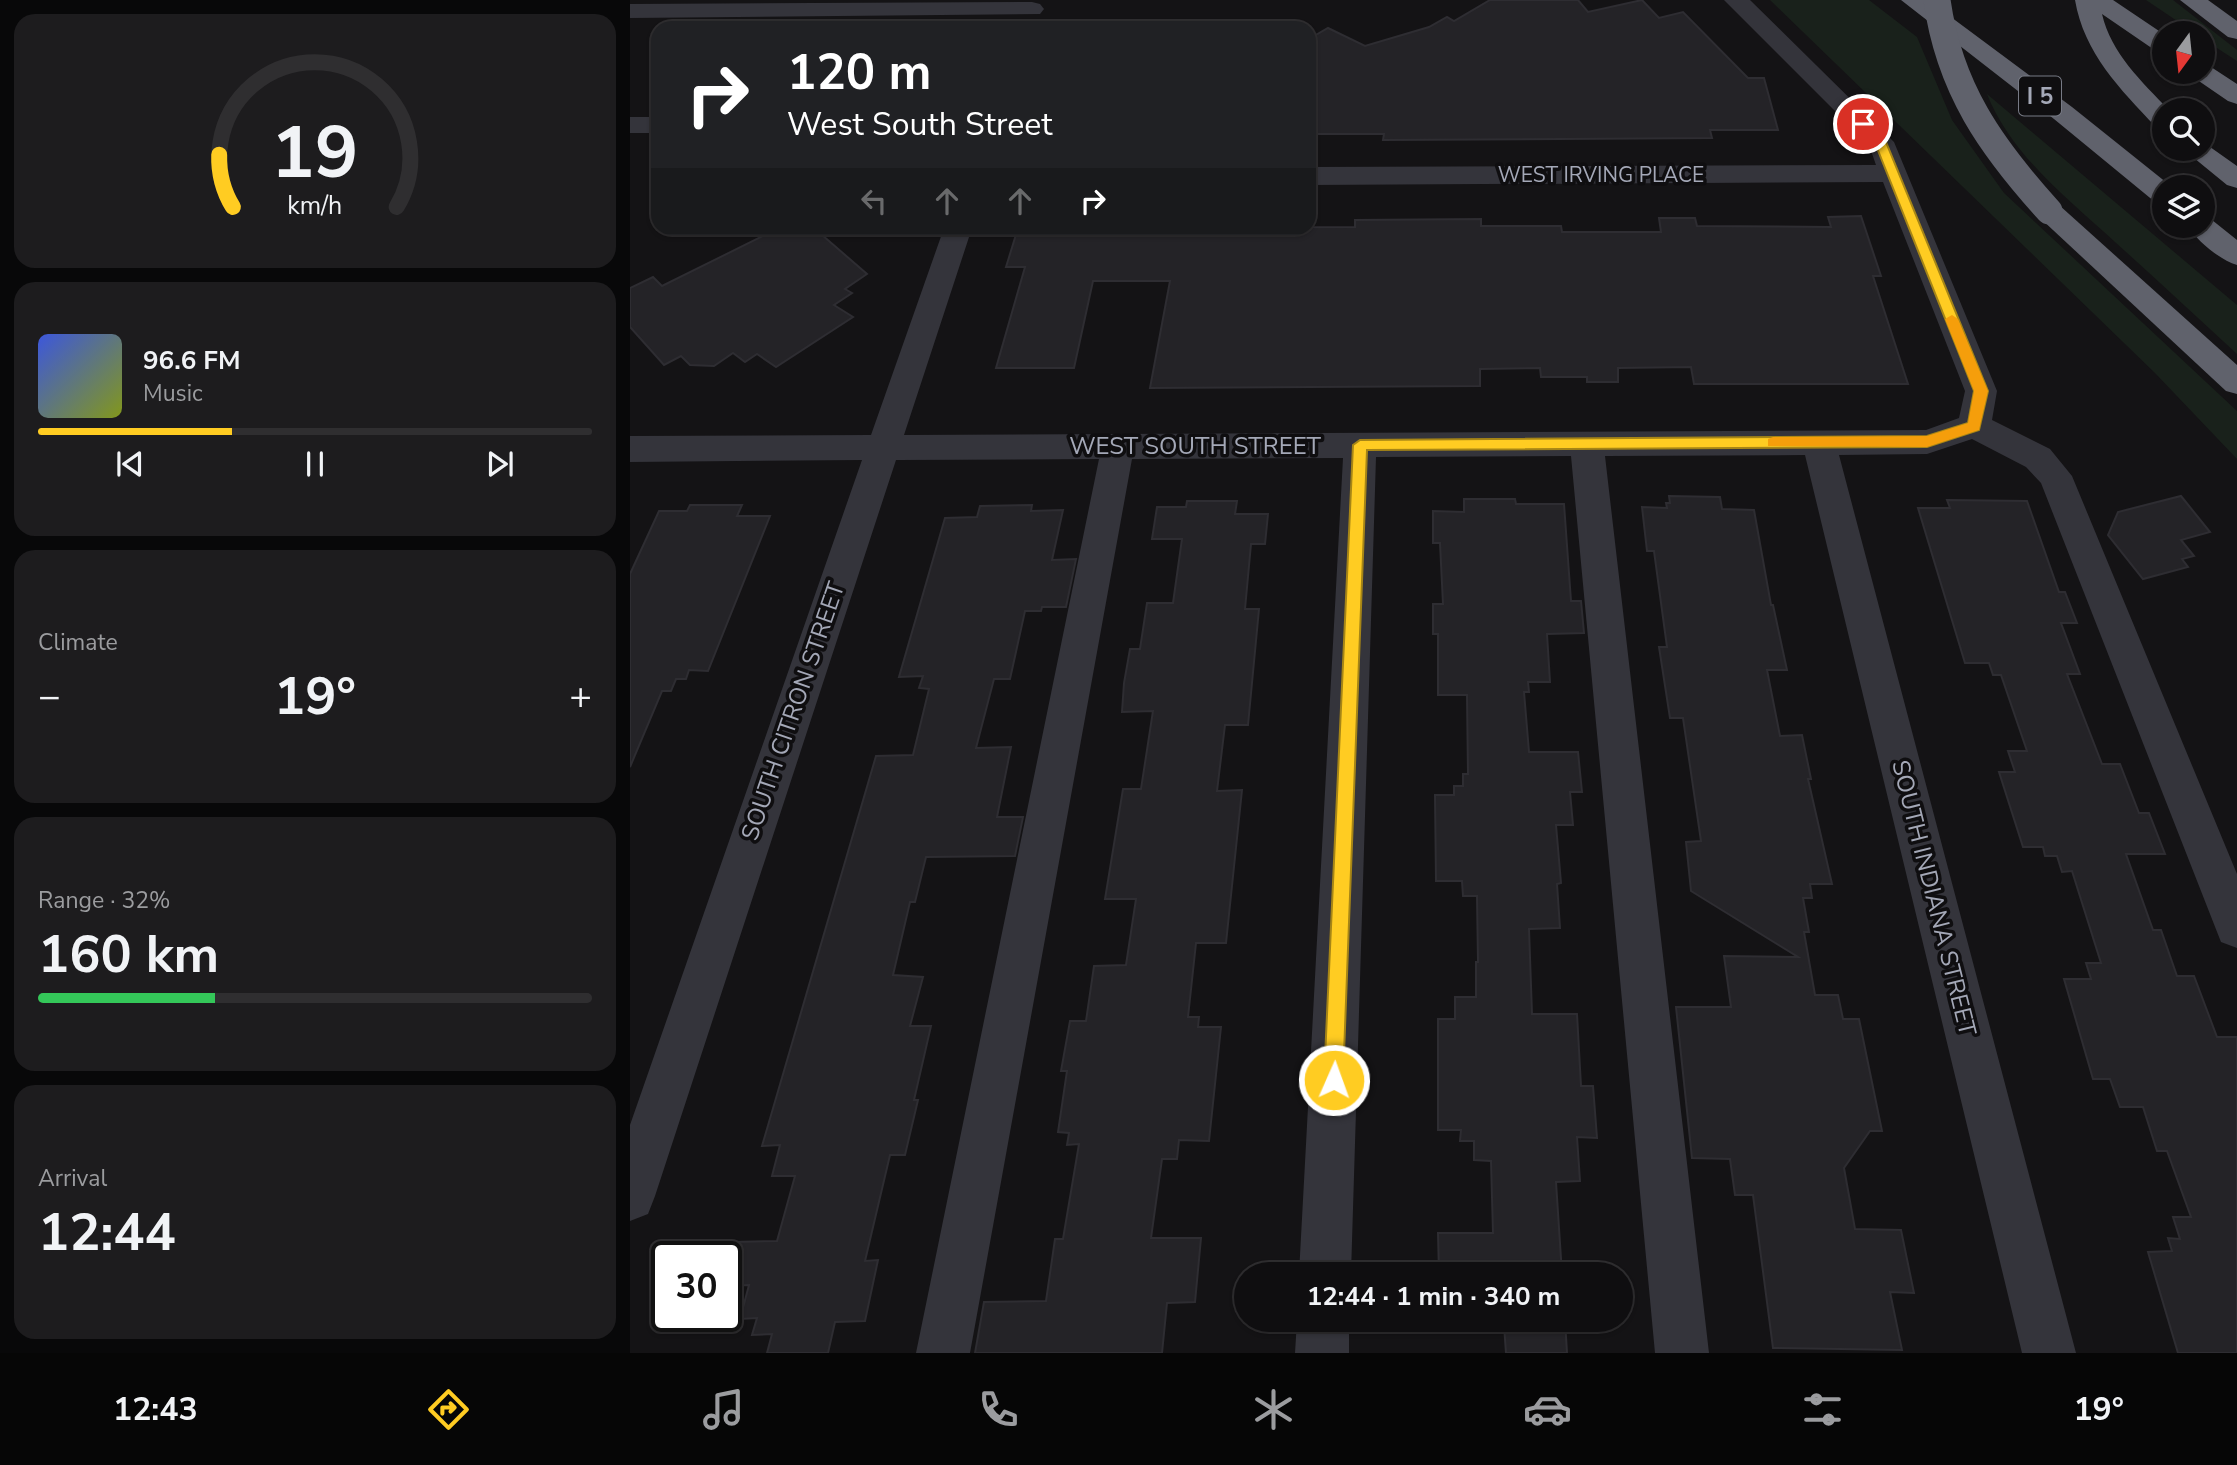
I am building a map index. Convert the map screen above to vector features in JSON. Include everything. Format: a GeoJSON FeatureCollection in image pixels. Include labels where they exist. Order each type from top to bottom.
{"type":"FeatureCollection","features":[{"type":"Feature","properties":{"kind":"highway","name":"I 5"},"geometry":{"type":"LineString","coordinates":[[1913,0],[2063,113],[2152,185]]}},
{"type":"Feature","properties":{"kind":"highway"},"geometry":{"type":"LineString","coordinates":[[1937,0],[1947,52],[1972,111],[2017,177],[2049,211],[2237,383]]}},
{"type":"Feature","properties":{"kind":"highway"},"geometry":{"type":"LineString","coordinates":[[2087,0],[2088,12],[2108,56],[2152,106]]}},
{"type":"Feature","properties":{"kind":"highway"},"geometry":{"type":"LineString","coordinates":[[2097,0],[2152,37]]}},
{"type":"Feature","properties":{"kind":"highway"},"geometry":{"type":"LineString","coordinates":[[2192,0],[2237,32]]}},
{"type":"Feature","properties":{"kind":"highway"},"geometry":{"type":"LineString","coordinates":[[2216,82],[2237,96]]}},
{"type":"Feature","properties":{"kind":"highway"},"geometry":{"type":"LineString","coordinates":[[2213,161],[2237,179]]}},
{"type":"Feature","properties":{"kind":"highway"},"geometry":{"type":"LineString","coordinates":[[2215,237],[2237,255]]}},
{"type":"Feature","properties":{"kind":"street"},"geometry":{"type":"LineString","coordinates":[[1736,0],[1881,142],[1981,391],[1974,426],[2038,458],[2055,476],[2237,927]]}},
{"type":"Feature","properties":{"kind":"street"},"geometry":{"type":"LineString","coordinates":[[630,11],[1031,12]]}},
{"type":"Feature","properties":{"kind":"street"},"geometry":{"type":"LineString","coordinates":[[630,125],[651,125]]}},
{"type":"Feature","properties":{"kind":"street","name":"WEST IRVING PLACE"},"geometry":{"type":"LineString","coordinates":[[1316,176],[1893,173]]}},
{"type":"Feature","properties":{"kind":"street","name":"SOUTH CITRON STREET"},"geometry":{"type":"LineString","coordinates":[[630,1196],[881,447],[956,235]]}},
{"type":"Feature","properties":{"kind":"street","name":"WEST SOUTH STREET"},"geometry":{"type":"LineString","coordinates":[[634,457],[881,447],[1927,442],[1974,426]]}},
{"type":"Feature","properties":{"kind":"street","name":"SOUTH INDIANA STREET"},"geometry":{"type":"LineString","coordinates":[[1819,442],[2049,1353]]}},
{"type":"Feature","properties":{"kind":"street"},"geometry":{"type":"LineString","coordinates":[[1587,444],[1682,1353]]}},
{"type":"Feature","properties":{"kind":"street"},"geometry":{"type":"LineString","coordinates":[[1326,1262],[1360,445]]}},
{"type":"Feature","properties":{"kind":"street"},"geometry":{"type":"LineString","coordinates":[[943,1353],[1118,446]]}},
{"type":"Feature","properties":{"kind":"street"},"geometry":{"type":"LineString","coordinates":[[1322,1353],[1323,1332]]}},
{"type":"Feature","properties":{"kind":"shaded area"},"geometry":{"type":"Polygon","coordinates":[[[1770,0],[1869,0],[1917,37],[1952,120],[2004,193],[2237,411],[2237,459],[2155,373],[1770,0]]]}},
{"type":"Feature","properties":{"kind":"shaded area"},"geometry":{"type":"Polygon","coordinates":[[[2146,0],[2173,0],[2200,21],[2177,21],[2146,0]]]}},
{"type":"Feature","properties":{"kind":"shaded area"},"geometry":{"type":"Polygon","coordinates":[[[2216,34],[2237,50],[2237,61],[2216,47],[2216,34]]]}},
{"type":"Feature","properties":{"kind":"shaded area"},"geometry":{"type":"Polygon","coordinates":[[[1987,94],[2152,233],[2152,238],[2158,238],[2237,305],[2237,354],[2042,175],[1997,116],[1987,94]]]}},
{"type":"Feature","properties":{"kind":"building"},"geometry":{"type":"Polygon","coordinates":[[[1490,0],[1578,0],[1588,12],[1642,0],[1659,18],[1683,12],[1748,78],[1764,78],[1778,130],[1710,130],[1712,138],[1383,140],[1384,134],[1316,134],[1316,35],[1328,28],[1365,46],[1429,27],[1447,17],[1454,21],[1490,0]]]}},
{"type":"Feature","properties":{"kind":"building"},"geometry":{"type":"Polygon","coordinates":[[[1861,216],[1881,276],[1873,276],[1908,384],[1694,384],[1691,367],[1618,368],[1618,382],[1587,382],[1587,377],[1541,377],[1540,368],[1480,369],[1480,386],[1150,388],[1170,281],[1093,281],[1074,368],[996,368],[1025,267],[1006,267],[1016,235],[1316,235],[1316,227],[1355,227],[1355,220],[1481,219],[1481,226],[1561,226],[1562,232],[1661,232],[1659,218],[1695,218],[1697,226],[1831,227],[1828,217],[1861,216]]]}},
{"type":"Feature","properties":{"kind":"building"},"geometry":{"type":"Polygon","coordinates":[[[765,235],[822,235],[867,274],[845,289],[852,293],[834,305],[853,317],[776,367],[757,354],[745,362],[733,353],[714,366],[690,365],[681,356],[664,365],[630,327],[630,288],[653,277],[662,286],[765,235]]]}},
{"type":"Feature","properties":{"kind":"building"},"geometry":{"type":"Polygon","coordinates":[[[1669,496],[1720,497],[1722,509],[1754,510],[1771,605],[1787,670],[1767,670],[1780,736],[1802,735],[1811,779],[1808,779],[1832,884],[1810,884],[1812,898],[1803,898],[1809,932],[1804,932],[1815,995],[1838,995],[1843,1019],[1859,1019],[1882,1131],[1870,1131],[1844,1168],[1855,1229],[1901,1230],[1914,1293],[1890,1292],[1902,1350],[1773,1348],[1753,1195],[1735,1195],[1730,1159],[1692,1158],[1676,1007],[1731,1007],[1724,956],[1798,957],[1691,891],[1686,842],[1701,841],[1683,718],[1670,718],[1659,647],[1667,647],[1654,551],[1647,551],[1642,507],[1667,508],[1666,503],[1670,503],[1669,496]]]}},
{"type":"Feature","properties":{"kind":"building"},"geometry":{"type":"Polygon","coordinates":[[[2181,496],[2210,532],[2181,540],[2194,556],[2182,559],[2188,567],[2143,579],[2108,535],[2118,512],[2181,496]]]}},
{"type":"Feature","properties":{"kind":"building"},"geometry":{"type":"Polygon","coordinates":[[[1464,499],[1515,499],[1516,504],[1564,504],[1571,601],[1581,601],[1584,633],[1547,634],[1550,682],[1528,682],[1529,692],[1524,692],[1529,752],[1578,752],[1582,792],[1570,792],[1573,825],[1556,825],[1561,883],[1557,884],[1560,928],[1529,929],[1532,1014],[1577,1014],[1581,1086],[1593,1086],[1597,1138],[1577,1137],[1580,1181],[1556,1182],[1561,1262],[1439,1262],[1438,1233],[1493,1233],[1491,1161],[1474,1160],[1474,1141],[1460,1141],[1461,1130],[1438,1130],[1438,1019],[1455,1019],[1455,997],[1476,997],[1478,962],[1477,896],[1463,896],[1462,881],[1436,881],[1435,795],[1454,795],[1454,786],[1463,786],[1463,774],[1468,774],[1467,695],[1438,695],[1438,634],[1433,634],[1433,604],[1443,604],[1440,543],[1433,543],[1433,511],[1464,512],[1464,499]]]}},
{"type":"Feature","properties":{"kind":"building"},"geometry":{"type":"Polygon","coordinates":[[[1947,500],[2027,501],[2059,592],[2065,592],[2077,623],[2061,623],[2080,674],[2067,674],[2102,764],[2120,764],[2139,813],[2149,813],[2165,854],[2126,854],[2153,930],[2161,930],[2177,976],[2194,976],[2217,1037],[2237,1037],[2237,1353],[2178,1353],[2148,1252],[2172,1251],[2168,1238],[2180,1239],[2173,1217],[2191,1217],[2167,1151],[2157,1151],[2143,1107],[2120,1107],[2110,1079],[2093,1079],[2064,979],[2091,979],[2086,963],[2101,963],[2072,871],[2062,872],[2057,856],[2045,856],[2043,847],[2023,847],[1999,772],[2015,772],[2008,751],[2027,751],[2001,675],[1993,675],[1989,663],[1965,663],[1918,508],[1950,508],[1947,500]]]}},
{"type":"Feature","properties":{"kind":"building"},"geometry":{"type":"Polygon","coordinates":[[[1187,501],[1237,501],[1235,514],[1268,514],[1265,544],[1251,544],[1245,609],[1259,609],[1248,725],[1225,725],[1217,791],[1242,790],[1226,943],[1196,943],[1188,1017],[1199,1017],[1198,1027],[1221,1027],[1209,1141],[1179,1140],[1177,1159],[1162,1159],[1151,1238],[1201,1238],[1195,1302],[1167,1303],[1162,1353],[975,1353],[984,1302],[1046,1301],[1055,1239],[1063,1239],[1079,1144],[1067,1145],[1069,1133],[1058,1132],[1067,1071],[1061,1071],[1070,1021],[1086,1021],[1094,966],[1126,965],[1136,899],[1105,899],[1123,789],[1141,789],[1153,711],[1122,712],[1124,683],[1130,649],[1140,649],[1147,603],[1173,603],[1182,539],[1152,539],[1157,507],[1186,507],[1187,501]]]}},
{"type":"Feature","properties":{"kind":"building"},"geometry":{"type":"Polygon","coordinates":[[[690,505],[742,505],[737,516],[770,516],[708,671],[689,670],[686,679],[676,679],[671,691],[662,691],[630,767],[630,574],[659,511],[687,511],[690,505]]]}},
{"type":"Feature","properties":{"kind":"building"},"geometry":{"type":"Polygon","coordinates":[[[1032,505],[1031,511],[1063,510],[1052,560],[1076,559],[1066,607],[1042,607],[1041,611],[1025,611],[1010,679],[994,679],[976,748],[1011,747],[997,817],[1023,817],[1015,856],[926,857],[915,902],[910,902],[893,975],[923,977],[910,1026],[931,1026],[905,1155],[890,1155],[865,1261],[878,1260],[865,1321],[835,1322],[828,1353],[767,1353],[772,1334],[752,1335],[757,1318],[742,1319],[749,1285],[742,1285],[742,1242],[777,1241],[795,1176],[772,1176],[780,1145],[762,1146],[876,756],[913,755],[929,689],[919,688],[923,676],[899,677],[945,518],[977,517],[980,506],[1032,505]]]}},
{"type":"Feature","properties":{"kind":"building"},"geometry":{"type":"Polygon","coordinates":[[[1504,1332],[1566,1332],[1567,1353],[1506,1353],[1504,1332]]]}},
{"type":"Feature","properties":{"kind":"slow traffic"},"geometry":{"type":"LineString","coordinates":[[1773,443],[1927,442],[1974,426],[1981,391],[1952,319]]}},
{"type":"Feature","properties":{"kind":"route"},"geometry":{"type":"LineString","coordinates":[[1334,1080],[1360,445],[1927,442],[1974,426],[1981,391],[1881,142],[1863,124]]}}]}
